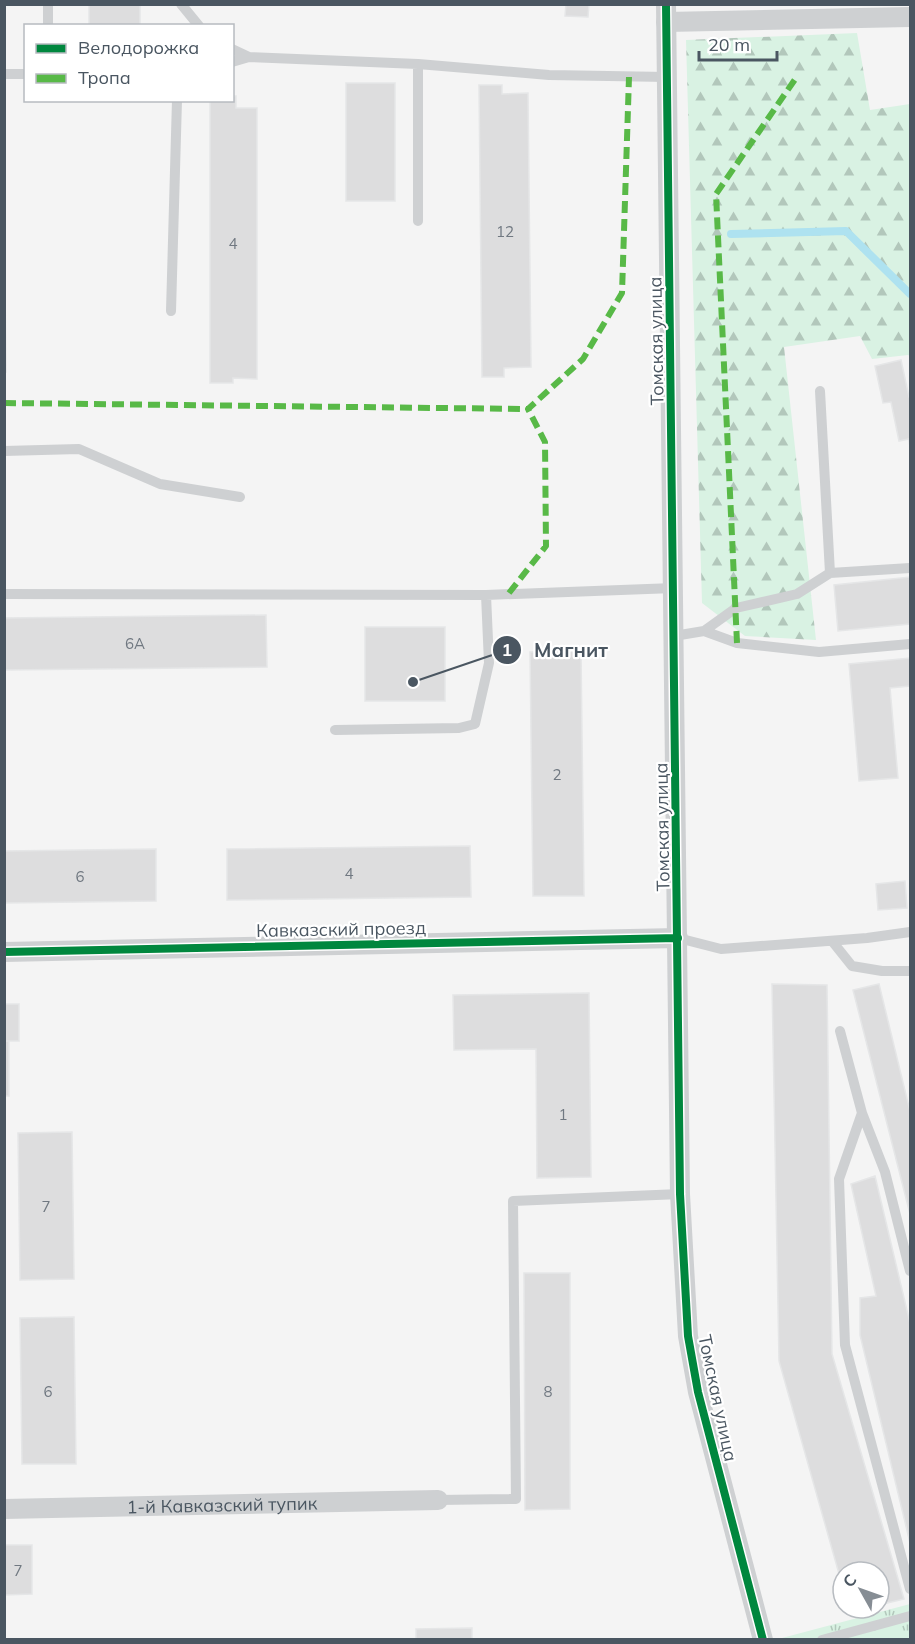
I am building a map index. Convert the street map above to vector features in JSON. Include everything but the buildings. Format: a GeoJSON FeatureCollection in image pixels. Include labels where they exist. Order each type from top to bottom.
{"type":"FeatureCollection","features":[{"type":"Feature","properties":{"kind":"street"},"geometry":{"type":"LineString","coordinates":[[666,13],[910,17]]}},
{"type":"Feature","properties":{"kind":"street","name":"Томская улица"},"geometry":{"type":"LineString","coordinates":[[666,13],[680,1194],[688,1336],[698,1392],[764,1640]]}},
{"type":"Feature","properties":{"kind":"street","name":"Кавказский проезд"},"geometry":{"type":"LineString","coordinates":[[4,952],[678,938]]}},
{"type":"Feature","properties":{"kind":"street","name":"1-й Кавказский тупик"},"geometry":{"type":"LineString","coordinates":[[4,1509],[438,1500]]}},
{"type":"Feature","properties":{"kind":"lane"},"geometry":{"type":"LineString","coordinates":[[48,4],[48,24]]}},
{"type":"Feature","properties":{"kind":"lane"},"geometry":{"type":"LineString","coordinates":[[181,4],[197,24]]}},
{"type":"Feature","properties":{"kind":"lane"},"geometry":{"type":"LineString","coordinates":[[234,50],[249,57]]}},
{"type":"Feature","properties":{"kind":"lane"},"geometry":{"type":"LineString","coordinates":[[234,61],[249,57],[418,64],[549,75],[667,77]]}},
{"type":"Feature","properties":{"kind":"lane"},"geometry":{"type":"LineString","coordinates":[[418,64],[418,221]]}},
{"type":"Feature","properties":{"kind":"lane"},"geometry":{"type":"LineString","coordinates":[[4,74],[24,74]]}},
{"type":"Feature","properties":{"kind":"lane"},"geometry":{"type":"LineString","coordinates":[[171,311],[177,102]]}},
{"type":"Feature","properties":{"kind":"lane"},"geometry":{"type":"LineString","coordinates":[[820,391],[830,573]]}},
{"type":"Feature","properties":{"kind":"lane"},"geometry":{"type":"LineString","coordinates":[[4,451],[79,449],[160,484],[240,497]]}},
{"type":"Feature","properties":{"kind":"lane"},"geometry":{"type":"LineString","coordinates":[[704,632],[736,608],[797,594],[830,573],[910,568]]}},
{"type":"Feature","properties":{"kind":"lane"},"geometry":{"type":"LineString","coordinates":[[4,594],[486,595],[674,588]]}},
{"type":"Feature","properties":{"kind":"lane"},"geometry":{"type":"LineString","coordinates":[[335,730],[459,728],[475,724],[489,663],[486,595]]}},
{"type":"Feature","properties":{"kind":"lane"},"geometry":{"type":"LineString","coordinates":[[674,636],[704,632],[737,643],[819,652],[910,644]]}},
{"type":"Feature","properties":{"kind":"lane"},"geometry":{"type":"LineString","coordinates":[[678,938],[721,949],[832,941],[910,932]]}},
{"type":"Feature","properties":{"kind":"lane"},"geometry":{"type":"LineString","coordinates":[[832,941],[852,966],[882,971],[910,971]]}},
{"type":"Feature","properties":{"kind":"lane"},"geometry":{"type":"LineString","coordinates":[[840,1031],[862,1113],[885,1172],[910,1271]]}},
{"type":"Feature","properties":{"kind":"lane"},"geometry":{"type":"LineString","coordinates":[[862,1113],[839,1179],[845,1345],[910,1589]]}},
{"type":"Feature","properties":{"kind":"lane"},"geometry":{"type":"LineString","coordinates":[[438,1500],[516,1499],[513,1201],[680,1194]]}},
{"type":"Feature","properties":{"kind":"lane"},"geometry":{"type":"LineString","coordinates":[[822,1640],[910,1616]]}},
{"type":"Feature","properties":{"kind":"green space"},"geometry":{"type":"Polygon","coordinates":[[[857,33],[870,110],[910,104],[910,356],[872,359],[860,336],[784,347],[816,640],[745,636],[702,603],[686,40],[857,33]]]}},
{"type":"Feature","properties":{"kind":"green space"},"geometry":{"type":"Polygon","coordinates":[[[910,1604],[910,1639],[783,1640],[782,1638],[850,1620],[891,1620],[891,1609],[910,1604]]]}},
{"type":"Feature","properties":{"kind":"waterway"},"geometry":{"type":"LineString","coordinates":[[731,234],[846,231],[910,294]]}},
{"type":"Feature","properties":{"kind":"marked path"},"geometry":{"type":"LineString","coordinates":[[737,643],[716,194],[798,75]]}},
{"type":"Feature","properties":{"kind":"marked path"},"geometry":{"type":"LineString","coordinates":[[509,593],[546,546],[545,442],[528,409],[583,359],[622,293],[629,77]]}},
{"type":"Feature","properties":{"kind":"marked path"},"geometry":{"type":"LineString","coordinates":[[4,403],[528,409]]}},
{"type":"Feature","properties":{"kind":"cycle path"},"geometry":{"type":"LineString","coordinates":[[666,4],[680,1194],[688,1336],[698,1392],[763,1640]]}},
{"type":"Feature","properties":{"kind":"cycle path"},"geometry":{"type":"LineString","coordinates":[[4,952],[678,938]]}},
{"type":"Feature","properties":{"kind":"place","name":"Магнит"},"geometry":{"type":"Point","coordinates":[413,682]}}]}
